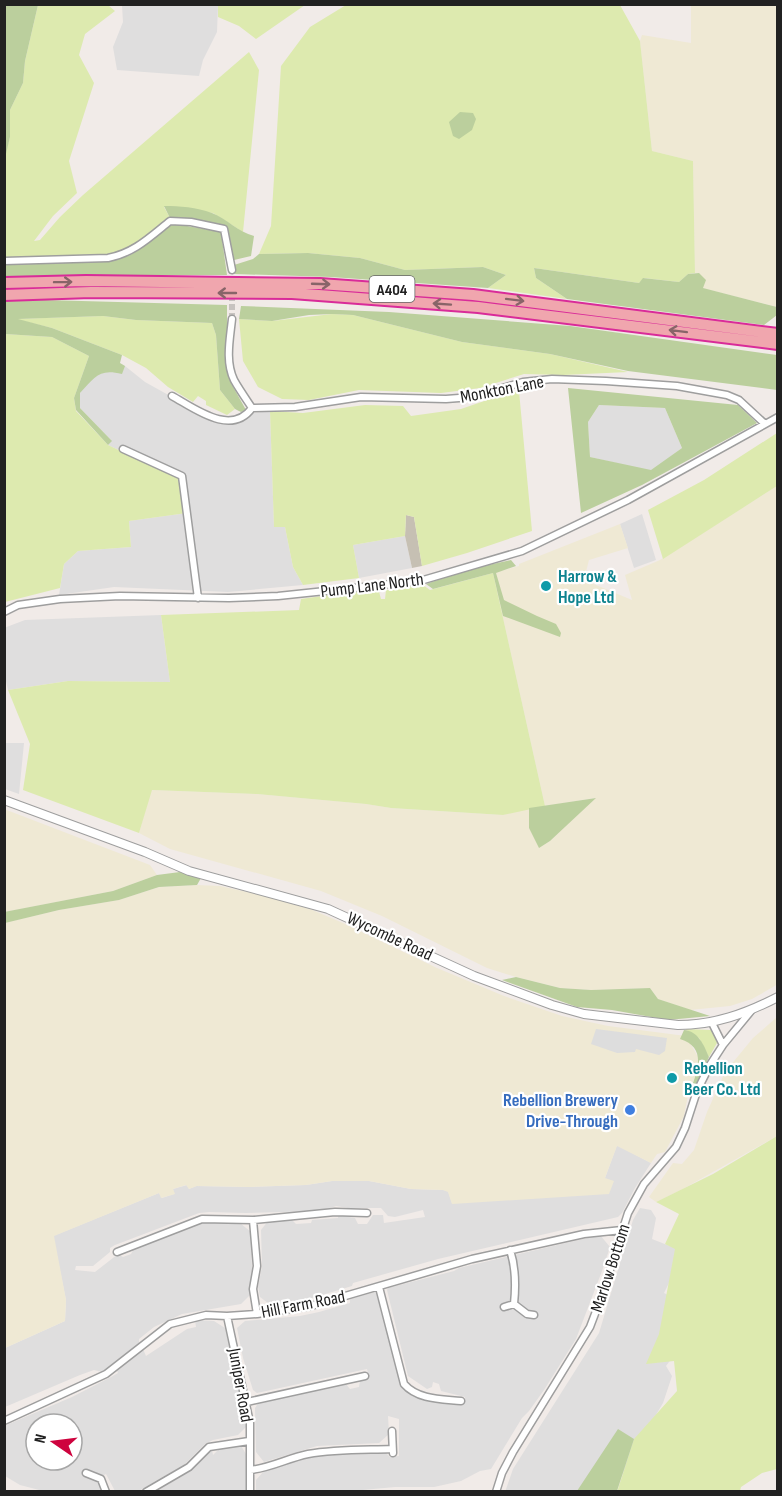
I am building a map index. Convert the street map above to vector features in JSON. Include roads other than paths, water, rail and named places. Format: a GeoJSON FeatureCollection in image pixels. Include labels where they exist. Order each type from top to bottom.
{"type":"FeatureCollection","features":[{"type":"Feature","properties":{"kind":"highway","name":"A404"},"geometry":{"type":"LineString","coordinates":[[4,283],[86,281],[344,286],[473,295],[777,334]]}},
{"type":"Feature","properties":{"kind":"highway","name":"A404"},"geometry":{"type":"LineString","coordinates":[[4,295],[91,292],[292,293],[478,307],[777,344]]}},
{"type":"Feature","properties":{"kind":"street"},"geometry":{"type":"LineString","coordinates":[[4,261],[108,258],[122,255],[137,248],[170,221],[192,222],[224,229],[232,270]]}},
{"type":"Feature","properties":{"kind":"street"},"geometry":{"type":"LineString","coordinates":[[172,396],[209,417],[220,420],[243,416],[252,408],[234,379],[230,366],[228,351],[232,319]]}},
{"type":"Feature","properties":{"kind":"street","name":"Monkton Lane"},"geometry":{"type":"LineString","coordinates":[[252,408],[295,407],[361,397],[446,399],[472,397],[523,381],[606,381],[677,386],[727,395],[739,400],[765,424]]}},
{"type":"Feature","properties":{"kind":"street","name":"Pump Lane North"},"geometry":{"type":"LineString","coordinates":[[4,612],[18,605],[60,599],[120,596],[198,598],[278,596],[420,581],[522,551],[628,500],[777,417]]}},
{"type":"Feature","properties":{"kind":"street"},"geometry":{"type":"LineString","coordinates":[[123,449],[182,476],[198,598]]}},
{"type":"Feature","properties":{"kind":"street","name":"Wycombe Road"},"geometry":{"type":"LineString","coordinates":[[4,801],[145,852],[189,871],[328,909],[474,976],[552,1005],[584,1014],[678,1025],[712,1023],[751,1011],[777,997]]}},
{"type":"Feature","properties":{"kind":"street","name":"Marlow Bottom"},"geometry":{"type":"LineString","coordinates":[[496,1491],[513,1452],[590,1327],[628,1212],[644,1184],[676,1147],[697,1091],[710,1065],[751,1011]]}},
{"type":"Feature","properties":{"kind":"street"},"geometry":{"type":"LineString","coordinates":[[712,1023],[723,1045]]}},
{"type":"Feature","properties":{"kind":"street"},"geometry":{"type":"LineString","coordinates":[[122,1251],[201,1219],[300,1220],[335,1212],[364,1213],[360,1221]]}},
{"type":"Feature","properties":{"kind":"street"},"geometry":{"type":"LineString","coordinates":[[253,1220],[257,1266],[253,1289],[257,1314]]}},
{"type":"Feature","properties":{"kind":"street","name":"Hill Farm Road"},"geometry":{"type":"LineString","coordinates":[[4,1421],[106,1374],[170,1324],[206,1315],[257,1314],[311,1306],[472,1259],[584,1234],[622,1230]]}},
{"type":"Feature","properties":{"kind":"street"},"geometry":{"type":"LineString","coordinates":[[510,1250],[516,1283],[514,1304]]}},
{"type":"Feature","properties":{"kind":"street"},"geometry":{"type":"LineString","coordinates":[[379,1287],[404,1384],[411,1391],[461,1401]]}},
{"type":"Feature","properties":{"kind":"street"},"geometry":{"type":"LineString","coordinates":[[504,1306],[514,1304],[527,1314],[534,1315]]}},
{"type":"Feature","properties":{"kind":"street","name":"Juniper Road"},"geometry":{"type":"LineString","coordinates":[[227,1316],[250,1423],[250,1491]]}},
{"type":"Feature","properties":{"kind":"street"},"geometry":{"type":"LineString","coordinates":[[247,1402],[351,1382],[365,1376]]}},
{"type":"Feature","properties":{"kind":"street"},"geometry":{"type":"LineString","coordinates":[[433,1397],[434,1389]]}},
{"type":"Feature","properties":{"kind":"street"},"geometry":{"type":"LineString","coordinates":[[250,1470],[263,1469],[304,1455],[331,1450],[392,1451],[392,1431]]}},
{"type":"Feature","properties":{"kind":"street"},"geometry":{"type":"LineString","coordinates":[[146,1491],[189,1467],[210,1447],[249,1441]]}},
{"type":"Feature","properties":{"kind":"street"},"geometry":{"type":"LineString","coordinates":[[86,1473],[100,1479],[106,1491]]}},
{"type":"Feature","properties":{"kind":"tunnel"},"geometry":{"type":"LineString","coordinates":[[232,270],[232,319]]}},
{"type":"Feature","properties":{"kind":"place","name":"Harrow & Hope Ltd"},"geometry":{"type":"Point","coordinates":[546,586]}},
{"type":"Feature","properties":{"kind":"place","name":"Rebellion Beer Co. Ltd"},"geometry":{"type":"Point","coordinates":[672,1078]}},
{"type":"Feature","properties":{"kind":"place","name":"Rebellion Brewery Drive-Through"},"geometry":{"type":"Point","coordinates":[630,1110]}}]}
